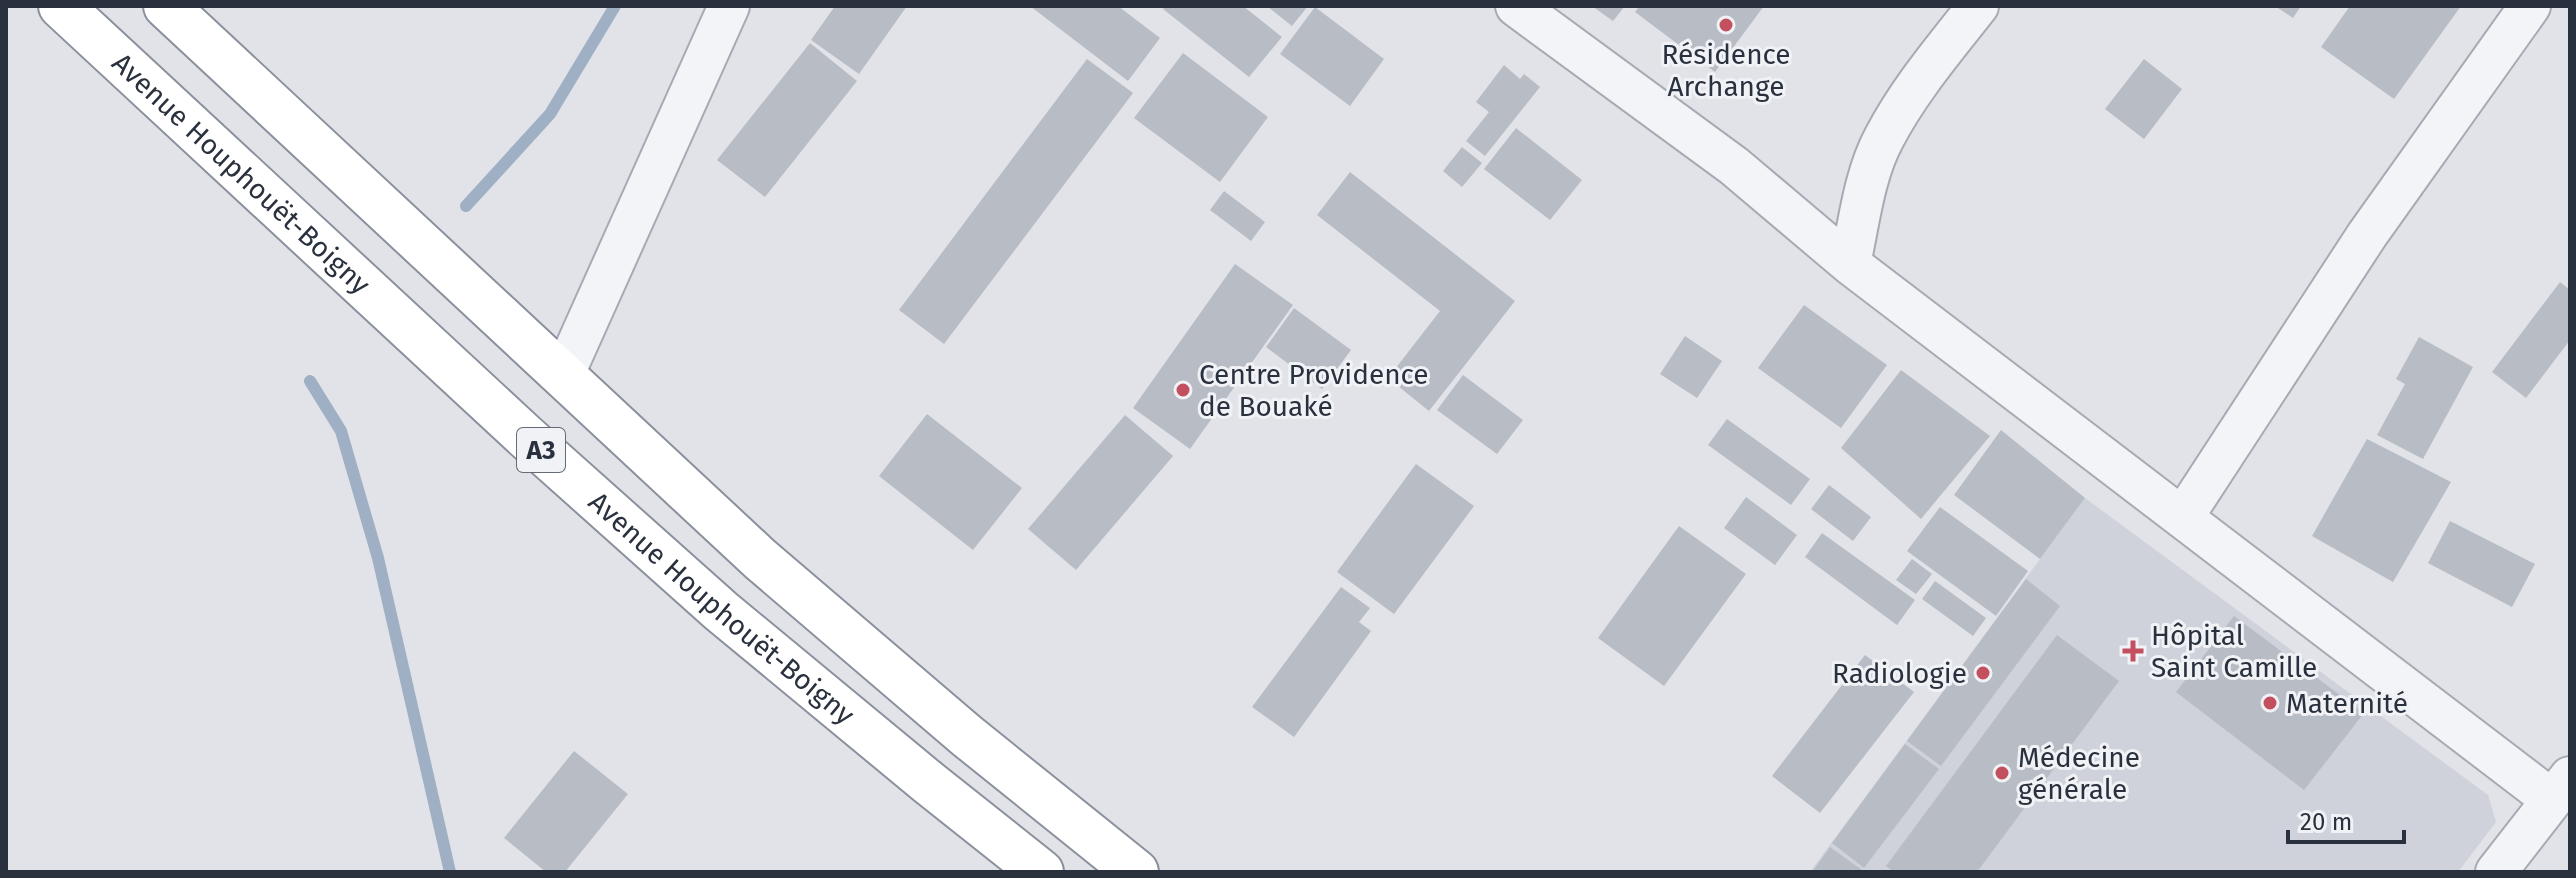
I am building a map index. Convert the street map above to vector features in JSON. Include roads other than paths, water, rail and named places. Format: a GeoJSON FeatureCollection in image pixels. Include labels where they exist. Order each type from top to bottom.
{"type":"FeatureCollection","features":[{"type":"Feature","properties":{"kind":"highway","name":"Avenue Houphouët-Boigny"},"geometry":{"type":"LineString","coordinates":[[61,6],[525,436],[721,611],[1041,872]]}},
{"type":"Feature","properties":{"kind":"highway","name":"A3"},"geometry":{"type":"LineString","coordinates":[[166,6],[760,559],[967,736],[1136,872]]}},
{"type":"Feature","properties":{"kind":"street"},"geometry":{"type":"LineString","coordinates":[[563,376],[729,6]]}},
{"type":"Feature","properties":{"kind":"street"},"geometry":{"type":"LineString","coordinates":[[1516,6],[1734,166],[1850,264],[2183,517],[2561,788],[2496,872]]}},
{"type":"Feature","properties":{"kind":"street"},"geometry":{"type":"LineString","coordinates":[[1850,264],[1868,181],[1883,140],[1919,83],[1978,6]]}},
{"type":"Feature","properties":{"kind":"street"},"geometry":{"type":"LineString","coordinates":[[2183,517],[2367,235],[2530,6]]}},
{"type":"Feature","properties":{"kind":"waterway"},"geometry":{"type":"LineString","coordinates":[[466,206],[550,114],[615,6]]}},
{"type":"Feature","properties":{"kind":"waterway"},"geometry":{"type":"LineString","coordinates":[[310,381],[341,431],[378,558],[450,872]]}},
{"type":"Feature","properties":{"kind":"place","name":"Résidence Archange"},"geometry":{"type":"Point","coordinates":[1726,25]}},
{"type":"Feature","properties":{"kind":"place","name":"Centre Providence de Bouaké"},"geometry":{"type":"Point","coordinates":[1183,390]}},
{"type":"Feature","properties":{"kind":"place","name":"Hôpital Saint Camille"},"geometry":{"type":"Point","coordinates":[2133,651]}},
{"type":"Feature","properties":{"kind":"place","name":"Radiologie"},"geometry":{"type":"Point","coordinates":[1983,673]}},
{"type":"Feature","properties":{"kind":"place","name":"Maternité"},"geometry":{"type":"Point","coordinates":[2270,703]}},
{"type":"Feature","properties":{"kind":"place","name":"Médecine générale"},"geometry":{"type":"Point","coordinates":[2002,773]}}]}
